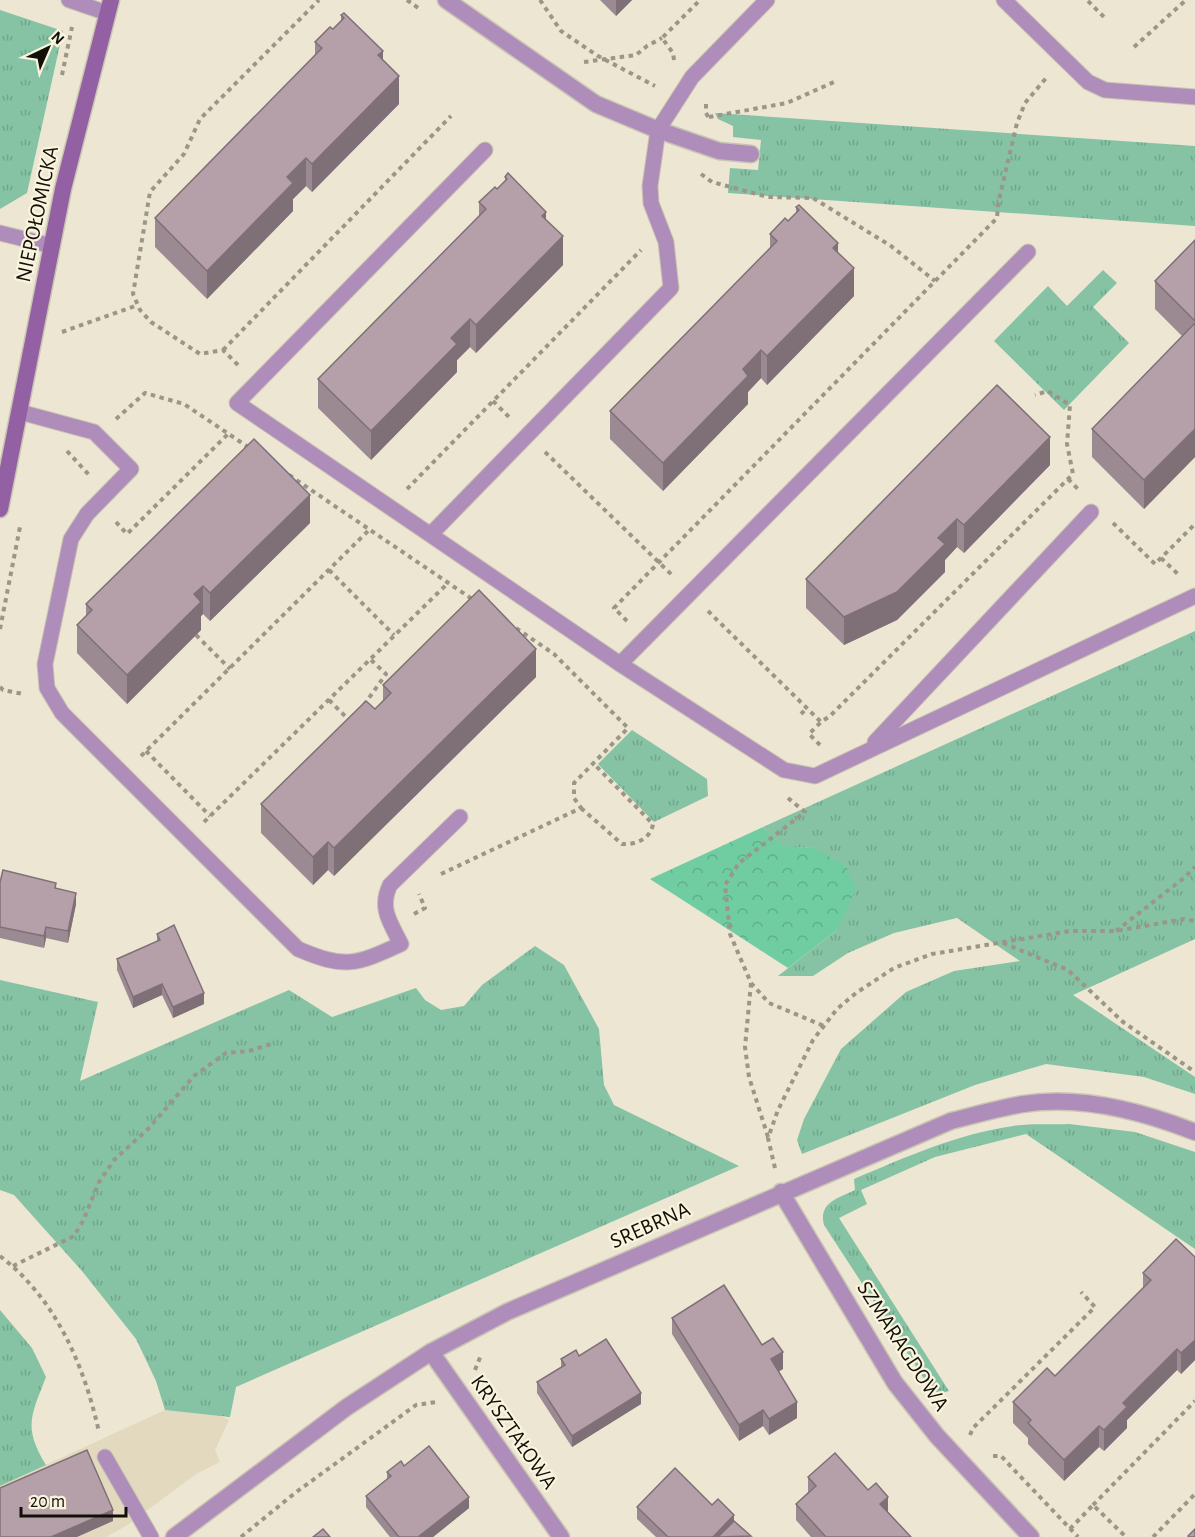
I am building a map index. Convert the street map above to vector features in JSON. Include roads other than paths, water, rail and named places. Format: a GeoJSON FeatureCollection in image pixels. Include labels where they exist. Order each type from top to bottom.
{"type":"FeatureCollection","features":[{"type":"Feature","properties":{"kind":"main road","name":"NIEPOŁOMICKA"},"geometry":{"type":"LineString","coordinates":[[0,509],[63,189],[109,6]]}},
{"type":"Feature","properties":{"kind":"street"},"geometry":{"type":"LineString","coordinates":[[446,0],[596,104],[658,130],[719,151],[751,154]]}},
{"type":"Feature","properties":{"kind":"street","name":"SREBRNA"},"geometry":{"type":"LineString","coordinates":[[174,1537],[347,1407],[431,1352],[507,1312],[781,1192],[951,1121],[1024,1104],[1086,1103],[1158,1117],[1195,1132]]}},
{"type":"Feature","properties":{"kind":"street","name":"SZMARAGDOWA"},"geometry":{"type":"LineString","coordinates":[[781,1192],[895,1383],[937,1436],[1031,1537]]}},
{"type":"Feature","properties":{"kind":"street","name":"KRYSZTAŁOWA"},"geometry":{"type":"LineString","coordinates":[[431,1352],[561,1537]]}},
{"type":"Feature","properties":{"kind":"lane"},"geometry":{"type":"LineString","coordinates":[[69,0],[109,6]]}},
{"type":"Feature","properties":{"kind":"lane"},"geometry":{"type":"LineString","coordinates":[[431,534],[671,288],[666,242],[651,203],[650,186],[658,130],[692,77],[767,0]]}},
{"type":"Feature","properties":{"kind":"lane"},"geometry":{"type":"LineString","coordinates":[[1004,0],[1088,82],[1105,90],[1195,97]]}},
{"type":"Feature","properties":{"kind":"lane"},"geometry":{"type":"LineString","coordinates":[[485,150],[237,404],[620,664],[768,759],[790,772],[815,776],[868,748],[1192,595]]}},
{"type":"Feature","properties":{"kind":"lane"},"geometry":{"type":"LineString","coordinates":[[0,233],[52,246]]}},
{"type":"Feature","properties":{"kind":"lane"},"geometry":{"type":"LineString","coordinates":[[620,664],[1028,252]]}},
{"type":"Feature","properties":{"kind":"lane"},"geometry":{"type":"LineString","coordinates":[[20,412],[94,432],[131,469],[87,514],[71,539],[45,663],[47,688],[62,713],[298,949],[331,963],[365,960],[401,944],[392,926],[384,898],[390,885],[460,816]]}},
{"type":"Feature","properties":{"kind":"lane"},"geometry":{"type":"LineString","coordinates":[[868,748],[1098,513]]}},
{"type":"Feature","properties":{"kind":"lane"},"geometry":{"type":"LineString","coordinates":[[105,1457],[151,1537]]}}]}
